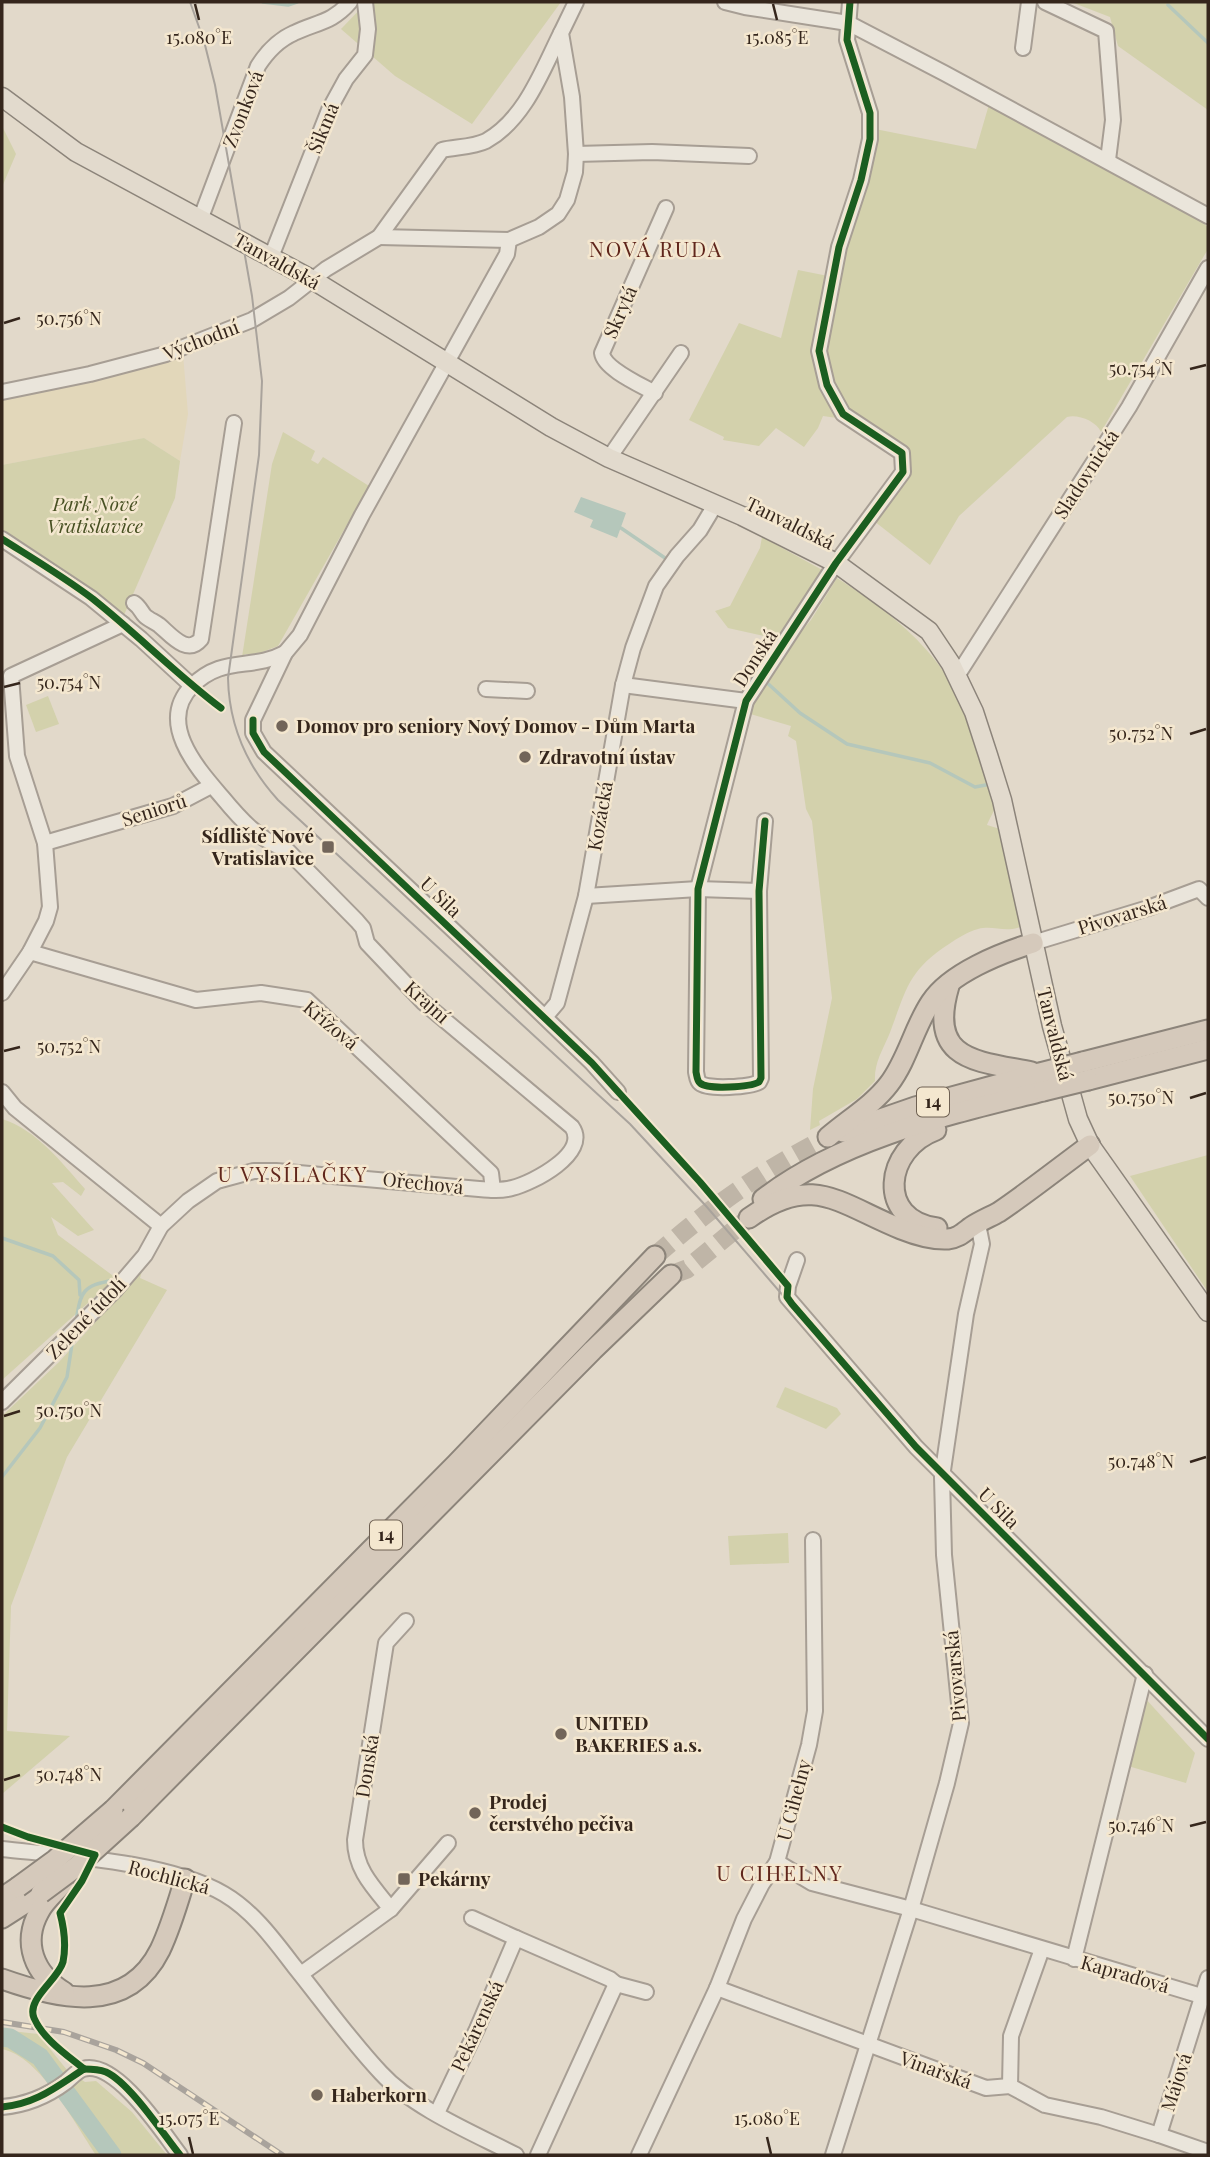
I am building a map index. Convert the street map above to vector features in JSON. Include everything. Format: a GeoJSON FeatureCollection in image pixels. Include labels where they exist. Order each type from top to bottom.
{"type":"FeatureCollection","features":[{"type":"Feature","properties":{"kind":"highway"},"geometry":{"type":"LineString","coordinates":[[1033,943],[986,960],[949,985],[942,1009],[945,1033],[953,1045],[972,1060],[996,1066],[1038,1086]]}},
{"type":"Feature","properties":{"kind":"highway","name":"14"},"geometry":{"type":"LineString","coordinates":[[949,985],[931,1002],[889,1084],[867,1107],[828,1137],[915,1107],[1038,1086]]}},
{"type":"Feature","properties":{"kind":"highway","name":"14"},"geometry":{"type":"LineString","coordinates":[[975,1225],[957,1237],[931,1238],[885,1223],[832,1197],[799,1194],[780,1199],[747,1216],[780,1186],[815,1166],[880,1138],[1208,1030]]}},
{"type":"Feature","properties":{"kind":"highway","name":"14"},"geometry":{"type":"LineString","coordinates":[[1085,1071],[1208,1049]]}},
{"type":"Feature","properties":{"kind":"highway"},"geometry":{"type":"LineString","coordinates":[[1038,1086],[969,1119],[914,1140],[897,1164],[895,1189],[899,1204],[907,1215],[930,1227],[946,1229],[975,1225],[1000,1211],[1090,1145]]}},
{"type":"Feature","properties":{"kind":"highway","name":"14"},"geometry":{"type":"LineString","coordinates":[[2,1918],[40,1901],[76,1867],[122,1813],[655,1256]]}},
{"type":"Feature","properties":{"kind":"highway","name":"14"},"geometry":{"type":"LineString","coordinates":[[2,1898],[122,1813],[671,1275]]}},
{"type":"Feature","properties":{"kind":"highway"},"geometry":{"type":"LineString","coordinates":[[2,1979],[74,1997],[92,1998],[107,1995],[137,1980],[149,1968],[166,1936],[185,1879]]}},
{"type":"Feature","properties":{"kind":"highway"},"geometry":{"type":"LineString","coordinates":[[40,1901],[30,1936],[31,1952],[36,1966],[47,1980],[74,1997]]}},
{"type":"Feature","properties":{"kind":"main road","name":"Tanvaldská"},"geometry":{"type":"LineString","coordinates":[[2,97],[76,152],[313,280],[551,426],[608,457],[742,516],[836,563],[929,631],[957,676],[974,712],[1002,800],[1033,943],[1078,1119],[1090,1145],[1208,1312]]}},
{"type":"Feature","properties":{"kind":"street","name":"Zvonková"},"geometry":{"type":"LineString","coordinates":[[200,220],[258,66],[277,43],[293,33],[337,16],[350,2]]}},
{"type":"Feature","properties":{"kind":"street","name":"Šikmá"},"geometry":{"type":"LineString","coordinates":[[271,257],[329,110],[346,79],[365,55],[368,29],[365,2]]}},
{"type":"Feature","properties":{"kind":"street","name":"Východní"},"geometry":{"type":"LineString","coordinates":[[2,392],[90,374],[186,348],[252,320],[326,269],[379,237],[442,149],[484,142],[513,120],[536,84],[576,2]]}},
{"type":"Feature","properties":{"kind":"street"},"geometry":{"type":"LineString","coordinates":[[725,2],[745,8],[848,23],[1108,160],[1208,216]]}},
{"type":"Feature","properties":{"kind":"street","name":"Donská"},"geometry":{"type":"LineString","coordinates":[[765,821],[759,891],[761,1078],[759,1082],[748,1086],[706,1086],[698,1081],[695,1072],[698,890],[746,701],[836,563],[903,472],[902,453],[843,414],[827,385],[819,351],[839,247],[861,180],[870,139],[870,113],[848,40],[850,2]]}},
{"type":"Feature","properties":{"kind":"street"},"geometry":{"type":"LineString","coordinates":[[1023,48],[1029,2]]}},
{"type":"Feature","properties":{"kind":"street"},"geometry":{"type":"LineString","coordinates":[[1045,2],[1106,31],[1113,120],[1108,160]]}},
{"type":"Feature","properties":{"kind":"street"},"geometry":{"type":"LineString","coordinates":[[379,237],[509,240],[538,227],[558,214],[572,183],[576,153],[572,97],[561,33]]}},
{"type":"Feature","properties":{"kind":"street"},"geometry":{"type":"LineString","coordinates":[[576,153],[652,152],[749,156]]}},
{"type":"Feature","properties":{"kind":"street","name":"Skrytá"},"geometry":{"type":"LineString","coordinates":[[655,393],[608,366],[602,359],[602,353],[666,208]]}},
{"type":"Feature","properties":{"kind":"street"},"geometry":{"type":"LineString","coordinates":[[2,539],[91,598],[192,686],[222,666],[265,661],[285,653],[300,635],[362,515],[507,254],[509,240]]}},
{"type":"Feature","properties":{"kind":"street","name":"Sladovnická"},"geometry":{"type":"LineString","coordinates":[[957,676],[1129,407],[1208,268]]}},
{"type":"Feature","properties":{"kind":"street"},"geometry":{"type":"LineString","coordinates":[[608,457],[681,353]]}},
{"type":"Feature","properties":{"kind":"street"},"geometry":{"type":"LineString","coordinates":[[134,603],[142,609],[145,616],[184,645],[194,645],[201,639],[234,423]]}},
{"type":"Feature","properties":{"kind":"street","name":"Kozácká"},"geometry":{"type":"LineString","coordinates":[[545,1017],[557,1003],[586,896],[623,685],[633,648],[656,586],[700,530],[715,505]]}},
{"type":"Feature","properties":{"kind":"street"},"geometry":{"type":"LineString","coordinates":[[2,993],[30,952],[47,921],[50,907],[45,843],[17,756],[11,676],[127,628],[145,616]]}},
{"type":"Feature","properties":{"kind":"street","name":"U Sila"},"geometry":{"type":"LineString","coordinates":[[285,653],[253,720],[253,733],[264,751],[545,1017],[618,1092]]}},
{"type":"Feature","properties":{"kind":"street","name":"Donská"},"geometry":{"type":"LineString","coordinates":[[623,685],[746,701]]}},
{"type":"Feature","properties":{"kind":"street","name":"Seniorů"},"geometry":{"type":"LineString","coordinates":[[45,843],[173,806],[211,786],[183,744],[178,724],[180,706],[192,686]]}},
{"type":"Feature","properties":{"kind":"street"},"geometry":{"type":"LineString","coordinates":[[486,689],[527,691]]}},
{"type":"Feature","properties":{"kind":"street","name":"Krajní"},"geometry":{"type":"LineString","coordinates":[[211,786],[254,832],[275,846],[287,850],[306,869],[357,921],[363,928],[367,943],[423,1002],[461,1031],[576,1132],[573,1150],[536,1179],[508,1190],[493,1190]]}},
{"type":"Feature","properties":{"kind":"street","name":"Pivovarská"},"geometry":{"type":"LineString","coordinates":[[1033,943],[1149,908],[1199,889],[1208,898]]}},
{"type":"Feature","properties":{"kind":"street"},"geometry":{"type":"LineString","coordinates":[[586,896],[698,890],[759,891]]}},
{"type":"Feature","properties":{"kind":"street","name":"Křížová"},"geometry":{"type":"LineString","coordinates":[[30,952],[196,1000],[261,993],[307,1000],[491,1173],[493,1190]]}},
{"type":"Feature","properties":{"kind":"street"},"geometry":{"type":"LineString","coordinates":[[2,1092],[15,1108],[161,1226]]}},
{"type":"Feature","properties":{"kind":"street","name":"Ořechová"},"geometry":{"type":"LineString","coordinates":[[161,1226],[207,1186],[254,1171],[302,1172],[493,1190]]}},
{"type":"Feature","properties":{"kind":"street","name":"Pivovarská"},"geometry":{"type":"LineString","coordinates":[[833,2155],[911,1909],[961,1723],[944,1555],[943,1475],[966,1314],[982,1244],[975,1225]]}},
{"type":"Feature","properties":{"kind":"street","name":"Zelené údolí"},"geometry":{"type":"LineString","coordinates":[[2,1402],[116,1289],[145,1255],[161,1226]]}},
{"type":"Feature","properties":{"kind":"street","name":"U Sila"},"geometry":{"type":"LineString","coordinates":[[797,1260],[788,1286],[787,1297],[792,1304],[916,1447],[1208,1739]]}},
{"type":"Feature","properties":{"kind":"street","name":"U Cihelny"},"geometry":{"type":"LineString","coordinates":[[639,2155],[717,1988],[744,1919],[777,1862],[809,1745],[815,1711],[813,1540]]}},
{"type":"Feature","properties":{"kind":"street","name":"Donská"},"geometry":{"type":"LineString","coordinates":[[391,1909],[363,1875],[357,1862],[355,1840],[386,1643],[406,1621]]}},
{"type":"Feature","properties":{"kind":"street"},"geometry":{"type":"LineString","coordinates":[[1074,1959],[1145,1674]]}},
{"type":"Feature","properties":{"kind":"street"},"geometry":{"type":"LineString","coordinates":[[301,1974],[391,1909],[447,1843]]}},
{"type":"Feature","properties":{"kind":"street","name":"Rochlická"},"geometry":{"type":"LineString","coordinates":[[2,1849],[136,1866],[206,1885],[240,1906],[274,1939],[381,2074],[402,2094],[516,2155]]}},
{"type":"Feature","properties":{"kind":"street","name":"Kapraďová"},"geometry":{"type":"LineString","coordinates":[[777,1862],[812,1883],[911,1909],[1206,1997]]}},
{"type":"Feature","properties":{"kind":"street"},"geometry":{"type":"LineString","coordinates":[[472,1918],[616,1984],[646,1992]]}},
{"type":"Feature","properties":{"kind":"street","name":"Pekárenská"},"geometry":{"type":"LineString","coordinates":[[436,2113],[477,2029],[516,1938]]}},
{"type":"Feature","properties":{"kind":"street"},"geometry":{"type":"LineString","coordinates":[[1010,2086],[1011,2036],[1042,1949]]}},
{"type":"Feature","properties":{"kind":"street","name":"Májová"},"geometry":{"type":"LineString","coordinates":[[1208,1978],[1206,1997],[1159,2135],[1208,2152]]}},
{"type":"Feature","properties":{"kind":"street"},"geometry":{"type":"LineString","coordinates":[[538,2155],[616,1984]]}},
{"type":"Feature","properties":{"kind":"street","name":"Vinařská"},"geometry":{"type":"LineString","coordinates":[[717,1988],[986,2088],[1010,2086],[1045,2105],[1101,2117],[1159,2135]]}},
{"type":"Feature","properties":{"kind":"street"},"geometry":{"type":"LineString","coordinates":[[2,2107],[19,2106],[48,2094],[80,2071],[95,2069],[114,2077],[180,2155]]}},
{"type":"Feature","properties":{"kind":"shaded area"},"geometry":{"type":"Polygon","coordinates":[[[183,354],[188,414],[180,461],[144,438],[2,465],[2,396],[183,354]]]}},
{"type":"Feature","properties":{"kind":"shaded area"},"geometry":{"type":"Polygon","coordinates":[[[581,497],[626,513],[617,538],[590,527],[593,520],[574,512],[581,497]]]}},
{"type":"Feature","properties":{"kind":"green space"},"geometry":{"type":"Polygon","coordinates":[[[367,2],[561,2],[472,124],[395,76],[341,29],[367,2]]]}},
{"type":"Feature","properties":{"kind":"green space"},"geometry":{"type":"Polygon","coordinates":[[[1071,2],[1208,2],[1208,110],[1118,46],[1110,17],[1071,2]]]}},
{"type":"Feature","properties":{"kind":"green space"},"geometry":{"type":"Polygon","coordinates":[[[990,101],[1198,216],[1208,228],[1208,249],[1101,432],[1086,419],[1067,417],[959,516],[930,565],[874,521],[904,481],[907,451],[845,409],[828,377],[825,350],[833,291],[875,129],[976,149],[990,101]]]}},
{"type":"Feature","properties":{"kind":"green space"},"geometry":{"type":"Polygon","coordinates":[[[2,126],[16,154],[2,187],[2,126]]]}},
{"type":"Feature","properties":{"kind":"green space"},"geometry":{"type":"Polygon","coordinates":[[[798,270],[828,276],[818,337],[828,396],[837,418],[823,416],[804,447],[776,428],[759,446],[723,440],[724,437],[689,420],[739,323],[781,338],[798,270]]]}},
{"type":"Feature","properties":{"kind":"green space"},"geometry":{"type":"Polygon","coordinates":[[[283,432],[315,451],[311,460],[318,464],[323,457],[369,486],[278,646],[242,657],[272,464],[283,432]]]}},
{"type":"Feature","properties":{"kind":"green space","name":"Park Nové Vratislavice"},"geometry":{"type":"Polygon","coordinates":[[[144,438],[180,461],[175,498],[124,615],[2,534],[2,465],[144,438]]]}},
{"type":"Feature","properties":{"kind":"green space"},"geometry":{"type":"Polygon","coordinates":[[[762,537],[826,572],[775,645],[764,636],[728,628],[715,611],[730,606],[760,548],[762,537]]]}},
{"type":"Feature","properties":{"kind":"green space"},"geometry":{"type":"Polygon","coordinates":[[[837,578],[912,634],[931,655],[962,702],[974,730],[995,800],[995,807],[987,825],[1000,829],[1020,927],[974,930],[924,963],[904,994],[879,1058],[875,1081],[857,1099],[819,1121],[820,1125],[810,1130],[813,1089],[832,998],[812,821],[806,809],[796,741],[788,736],[791,726],[747,713],[778,659],[811,620],[837,578]]]}},
{"type":"Feature","properties":{"kind":"green space"},"geometry":{"type":"Polygon","coordinates":[[[48,696],[59,724],[36,732],[26,705],[48,696]]]}},
{"type":"Feature","properties":{"kind":"green space"},"geometry":{"type":"Polygon","coordinates":[[[2,1119],[38,1139],[85,1189],[81,1196],[63,1182],[52,1183],[94,1230],[78,1236],[51,1217],[58,1235],[116,1278],[2,1380],[2,1119]]]}},
{"type":"Feature","properties":{"kind":"green space"},"geometry":{"type":"Polygon","coordinates":[[[1208,1155],[1208,1292],[1130,1176],[1208,1155]]]}},
{"type":"Feature","properties":{"kind":"green space"},"geometry":{"type":"Polygon","coordinates":[[[142,1271],[140,1278],[167,1290],[67,1457],[11,1606],[7,1731],[70,1736],[2,1794],[2,1416],[59,1362],[142,1271]]]}},
{"type":"Feature","properties":{"kind":"green space"},"geometry":{"type":"Polygon","coordinates":[[[785,1387],[837,1408],[841,1414],[826,1429],[776,1407],[785,1387]]]}},
{"type":"Feature","properties":{"kind":"green space"},"geometry":{"type":"Polygon","coordinates":[[[788,1533],[789,1563],[730,1565],[728,1536],[788,1533]]]}},
{"type":"Feature","properties":{"kind":"green space"},"geometry":{"type":"Polygon","coordinates":[[[1144,1697],[1195,1753],[1186,1783],[1128,1766],[1144,1697]]]}},
{"type":"Feature","properties":{"kind":"green space"},"geometry":{"type":"Polygon","coordinates":[[[2,2030],[38,2034],[67,2070],[85,2082],[96,2081],[132,2112],[167,2155],[96,2155],[56,2093],[43,2078],[16,2055],[2,2049],[2,2030]]]}},
{"type":"Feature","properties":{"kind":"waterway"},"geometry":{"type":"LineString","coordinates":[[263,2],[288,5],[297,2]]}},
{"type":"Feature","properties":{"kind":"waterway"},"geometry":{"type":"LineString","coordinates":[[1168,5],[1208,43]]}},
{"type":"Feature","properties":{"kind":"waterway"},"geometry":{"type":"LineString","coordinates":[[621,528],[665,558]]}},
{"type":"Feature","properties":{"kind":"waterway"},"geometry":{"type":"LineString","coordinates":[[764,680],[800,713],[847,744],[930,763],[975,787],[991,784]]}},
{"type":"Feature","properties":{"kind":"waterway"},"geometry":{"type":"LineString","coordinates":[[2,1238],[53,1256],[79,1280],[80,1295]]}},
{"type":"Feature","properties":{"kind":"waterway"},"geometry":{"type":"LineString","coordinates":[[76,1321],[85,1292],[95,1285],[114,1280]]}},
{"type":"Feature","properties":{"kind":"waterway"},"geometry":{"type":"LineString","coordinates":[[2,1477],[40,1428],[67,1377],[72,1344]]}},
{"type":"Feature","properties":{"kind":"waterway"},"geometry":{"type":"LineString","coordinates":[[2,2037],[10,2038],[40,2057],[112,2155]]}},
{"type":"Feature","properties":{"kind":"tunnel"},"geometry":{"type":"LineString","coordinates":[[655,1256],[738,1191],[780,1163],[828,1137]]}},
{"type":"Feature","properties":{"kind":"tunnel"},"geometry":{"type":"LineString","coordinates":[[671,1275],[687,1269],[749,1218]]}},
{"type":"Feature","properties":{"kind":"tram line"},"geometry":{"type":"LineString","coordinates":[[190,2],[204,41],[215,85],[252,296],[262,381],[259,455],[228,678],[232,712],[248,759],[278,800],[630,1124],[706,1206],[914,1448],[1208,1743]]}},
{"type":"Feature","properties":{"kind":"railway"},"geometry":{"type":"LineString","coordinates":[[2,2022],[64,2032],[116,2050],[143,2063],[282,2155]]}},
{"type":"Feature","properties":{"kind":"cycle path"},"geometry":{"type":"LineString","coordinates":[[765,821],[759,891],[761,1078],[754,1084],[738,1086],[704,1085],[698,1081],[696,1072],[698,889],[746,701],[836,563],[903,472],[902,453],[843,414],[827,385],[819,351],[839,247],[861,180],[870,139],[870,113],[847,40],[850,2]]}},
{"type":"Feature","properties":{"kind":"cycle path"},"geometry":{"type":"LineString","coordinates":[[2,539],[93,599],[221,708]]}},
{"type":"Feature","properties":{"kind":"cycle path"},"geometry":{"type":"LineString","coordinates":[[253,720],[253,733],[264,752],[592,1063],[700,1182],[788,1286],[787,1297],[792,1304],[916,1447],[1208,1739]]}},
{"type":"Feature","properties":{"kind":"cycle path"},"geometry":{"type":"LineString","coordinates":[[2,1827],[95,1855],[82,1881],[60,1913],[64,1938],[63,1962],[38,1997],[33,2011],[43,2033],[84,2069]]}},
{"type":"Feature","properties":{"kind":"cycle path"},"geometry":{"type":"LineString","coordinates":[[84,2069],[106,2072],[115,2078],[146,2110],[180,2155]]}},
{"type":"Feature","properties":{"kind":"cycle path"},"geometry":{"type":"LineString","coordinates":[[2,2107],[36,2098],[84,2069]]}},
{"type":"Feature","properties":{"kind":"place","name":"Domov pro seniory Nový Domov - Dům Marta"},"geometry":{"type":"Point","coordinates":[282,726]}},
{"type":"Feature","properties":{"kind":"place","name":"Zdravotní ústav"},"geometry":{"type":"Point","coordinates":[525,757]}},
{"type":"Feature","properties":{"kind":"place","name":"Sídliště Nové Vratislavice"},"geometry":{"type":"Point","coordinates":[328,847]}},
{"type":"Feature","properties":{"kind":"place","name":"UNITED BAKERIES a.s."},"geometry":{"type":"Point","coordinates":[561,1734]}},
{"type":"Feature","properties":{"kind":"place","name":"Prodej čerstvého pečiva"},"geometry":{"type":"Point","coordinates":[475,1813]}},
{"type":"Feature","properties":{"kind":"place","name":"Pekárny"},"geometry":{"type":"Point","coordinates":[404,1879]}},
{"type":"Feature","properties":{"kind":"place","name":"Haberkorn"},"geometry":{"type":"Point","coordinates":[317,2095]}},
{"type":"Feature","properties":{"kind":"district","name":"NOVÁ RUDA"},"geometry":{"type":"Point","coordinates":[656,250]}},
{"type":"Feature","properties":{"kind":"district","name":"U VYSÍLAČKY"},"geometry":{"type":"Point","coordinates":[293,1175]}},
{"type":"Feature","properties":{"kind":"district","name":"U CIHELNY"},"geometry":{"type":"Point","coordinates":[780,1874]}}]}
